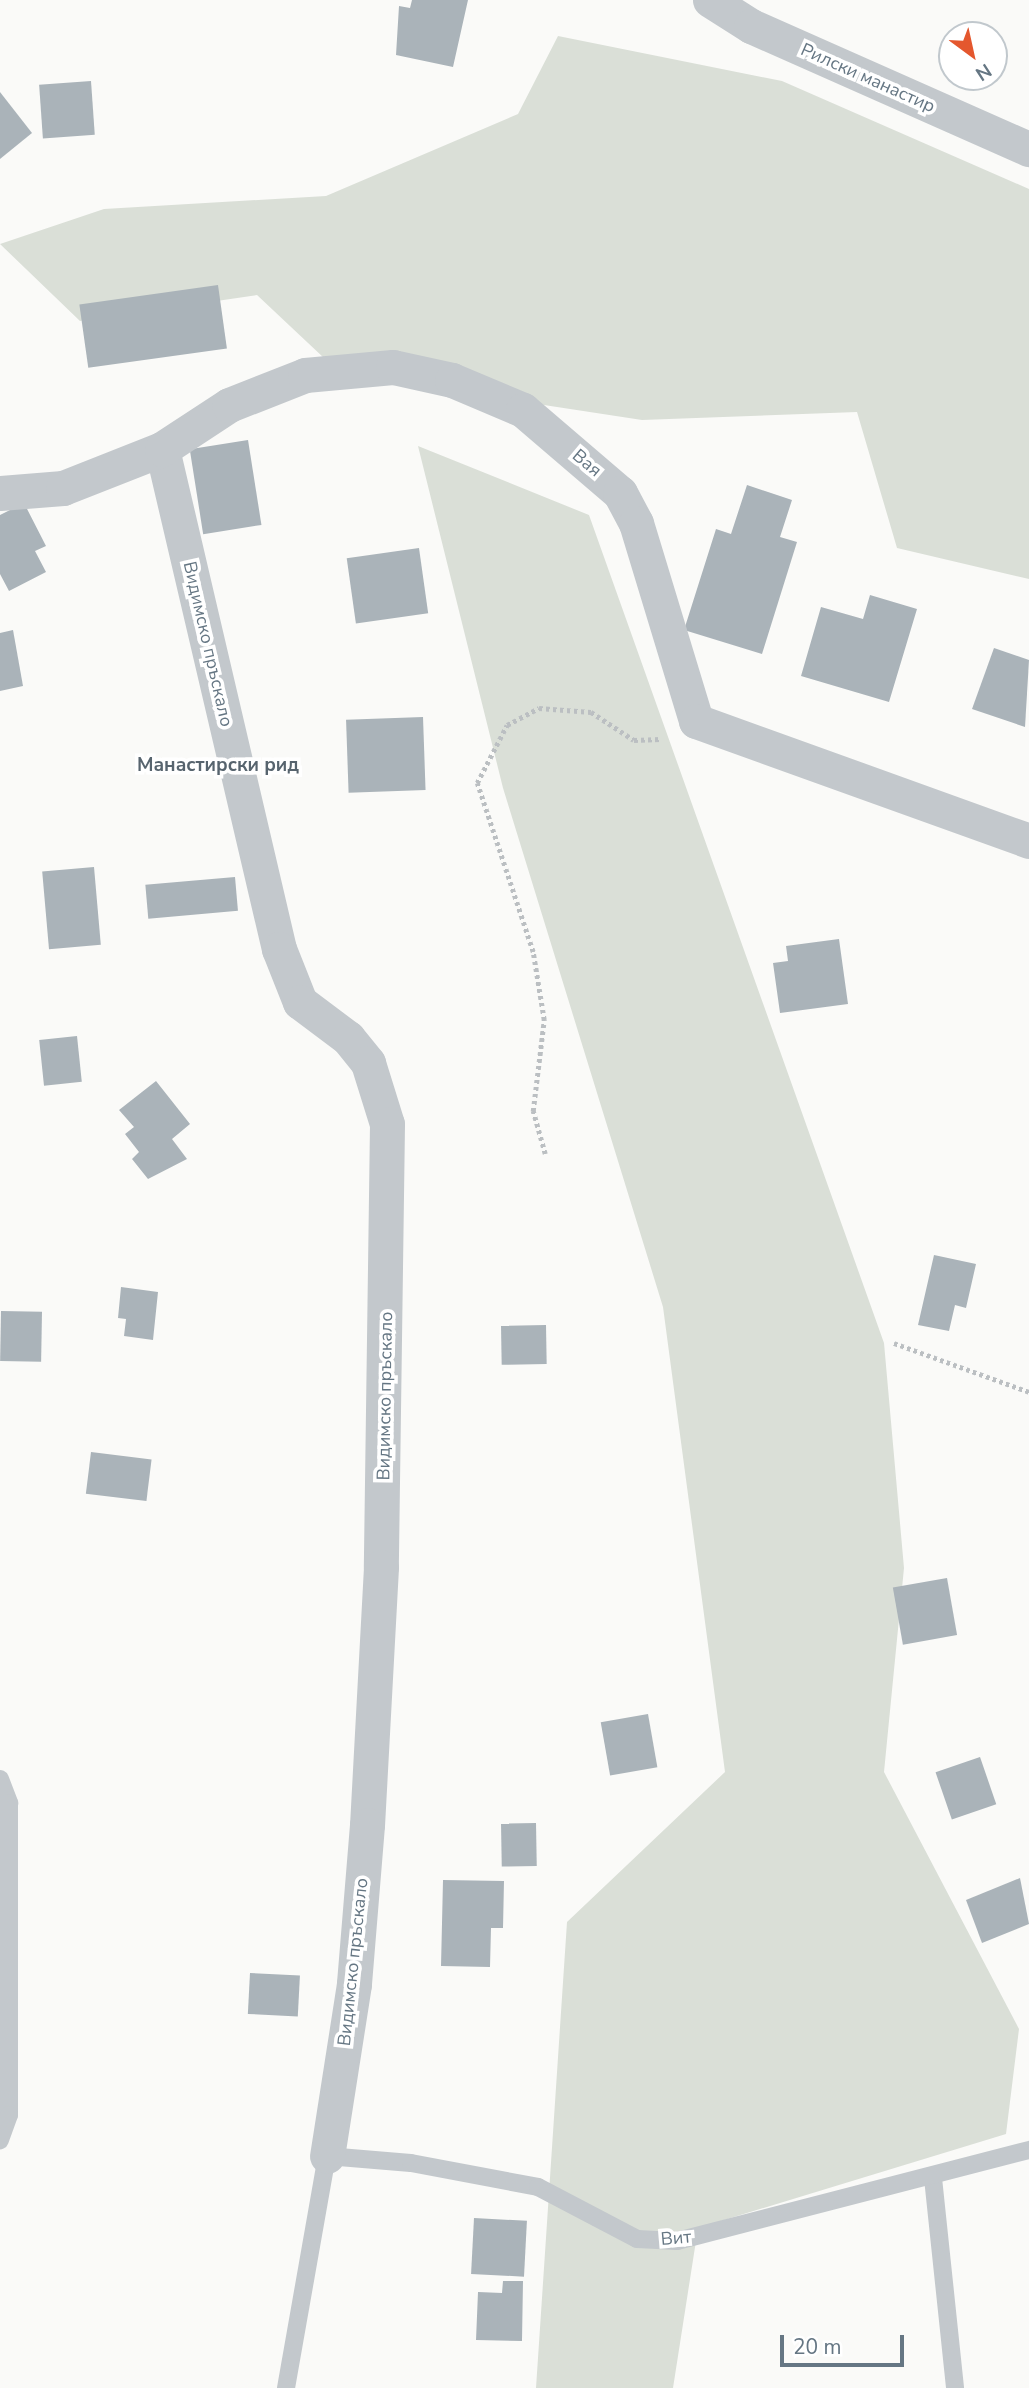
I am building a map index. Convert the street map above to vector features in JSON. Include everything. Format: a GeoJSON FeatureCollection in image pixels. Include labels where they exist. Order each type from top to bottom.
{"type":"FeatureCollection","features":[{"type":"Feature","properties":{"kind":"street","name":"Рилски манастир"},"geometry":{"type":"LineString","coordinates":[[710,0],[751,26],[1029,149]]}},
{"type":"Feature","properties":{"kind":"street","name":"Вая"},"geometry":{"type":"LineString","coordinates":[[0,493],[63,488],[162,449],[229,405],[305,375],[393,367],[452,380],[523,410],[620,493],[636,523],[696,721]]}},
{"type":"Feature","properties":{"kind":"street","name":"Видимско пръскало"},"geometry":{"type":"LineString","coordinates":[[162,449],[279,949],[300,1002],[348,1038],[368,1063],[387,1124],[381,1567],[368,1825],[354,1984],[327,2156]]}},
{"type":"Feature","properties":{"kind":"street"},"geometry":{"type":"LineString","coordinates":[[696,721],[1029,841]]}},
{"type":"Feature","properties":{"kind":"lane"},"geometry":{"type":"LineString","coordinates":[[0,1779],[9,1803],[9,2115],[0,2140]]}},
{"type":"Feature","properties":{"kind":"lane","name":"Вит"},"geometry":{"type":"LineString","coordinates":[[327,2156],[411,2163],[538,2187],[638,2239],[677,2241],[933,2178],[1029,2150]]}},
{"type":"Feature","properties":{"kind":"lane","name":"Видимско пръскало"},"geometry":{"type":"LineString","coordinates":[[286,2388],[327,2156]]}},
{"type":"Feature","properties":{"kind":"lane"},"geometry":{"type":"LineString","coordinates":[[933,2178],[955,2388]]}},
{"type":"Feature","properties":{"kind":"path"},"geometry":{"type":"LineString","coordinates":[[545,1154],[533,1111],[544,1020],[533,952],[477,783],[507,725],[538,708],[591,712],[634,740],[667,739],[696,721]]}},
{"type":"Feature","properties":{"kind":"path"},"geometry":{"type":"LineString","coordinates":[[894,1343],[1029,1392]]}},
{"type":"Feature","properties":{"kind":"shaded area"},"geometry":{"type":"Polygon","coordinates":[[[558,36],[782,81],[1029,189],[1029,579],[897,548],[857,412],[642,420],[341,374],[257,295],[80,321],[0,244],[104,209],[326,196],[518,114],[558,36]]]}},
{"type":"Feature","properties":{"kind":"shaded area"},"geometry":{"type":"Polygon","coordinates":[[[418,446],[589,515],[884,1343],[904,1568],[884,1772],[1019,2029],[1006,2134],[698,2228],[673,2388],[536,2388],[567,1922],[725,1772],[663,1307],[503,788],[418,446]]]}},
{"type":"Feature","properties":{"kind":"building"},"geometry":{"type":"Polygon","coordinates":[[[412,0],[468,0],[453,67],[396,55],[399,6],[410,8],[412,0]]]}},
{"type":"Feature","properties":{"kind":"building"},"geometry":{"type":"Polygon","coordinates":[[[91,81],[95,135],[43,138],[39,85],[91,81]]]}},
{"type":"Feature","properties":{"kind":"building"},"geometry":{"type":"Polygon","coordinates":[[[0,92],[32,133],[0,159],[0,92]]]}},
{"type":"Feature","properties":{"kind":"building"},"geometry":{"type":"Polygon","coordinates":[[[218,285],[227,348],[88,368],[79,304],[218,285]]]}},
{"type":"Feature","properties":{"kind":"building"},"geometry":{"type":"Polygon","coordinates":[[[248,440],[261,525],[203,534],[190,449],[248,440]]]}},
{"type":"Feature","properties":{"kind":"building"},"geometry":{"type":"Polygon","coordinates":[[[747,485],[792,500],[780,537],[797,542],[762,654],[684,630],[716,529],[731,534],[747,485]]]}},
{"type":"Feature","properties":{"kind":"building"},"geometry":{"type":"Polygon","coordinates":[[[24,503],[46,546],[35,551],[46,572],[9,591],[0,574],[0,515],[24,503]]]}},
{"type":"Feature","properties":{"kind":"building"},"geometry":{"type":"Polygon","coordinates":[[[419,548],[428,613],[356,624],[347,558],[419,548]]]}},
{"type":"Feature","properties":{"kind":"building"},"geometry":{"type":"Polygon","coordinates":[[[870,595],[917,609],[889,702],[801,676],[821,607],[863,619],[870,595]]]}},
{"type":"Feature","properties":{"kind":"building"},"geometry":{"type":"Polygon","coordinates":[[[13,630],[23,686],[0,691],[0,633],[13,630]]]}},
{"type":"Feature","properties":{"kind":"building"},"geometry":{"type":"Polygon","coordinates":[[[994,648],[1029,660],[1025,727],[972,709],[994,648]]]}},
{"type":"Feature","properties":{"kind":"building"},"geometry":{"type":"Polygon","coordinates":[[[423,717],[426,790],[349,793],[346,720],[423,717]]]}},
{"type":"Feature","properties":{"kind":"building"},"geometry":{"type":"Polygon","coordinates":[[[94,867],[101,945],[49,949],[42,872],[94,867]]]}},
{"type":"Feature","properties":{"kind":"building"},"geometry":{"type":"Polygon","coordinates":[[[235,877],[238,911],[148,919],[145,885],[235,877]]]}},
{"type":"Feature","properties":{"kind":"building"},"geometry":{"type":"Polygon","coordinates":[[[839,939],[848,1004],[780,1013],[773,963],[788,961],[786,946],[839,939]]]}},
{"type":"Feature","properties":{"kind":"building"},"geometry":{"type":"Polygon","coordinates":[[[77,1036],[82,1082],[44,1086],[39,1040],[77,1036]]]}},
{"type":"Feature","properties":{"kind":"building"},"geometry":{"type":"Polygon","coordinates":[[[156,1081],[190,1124],[172,1139],[187,1159],[148,1179],[132,1159],[139,1152],[125,1134],[134,1127],[119,1110],[156,1081]]]}},
{"type":"Feature","properties":{"kind":"building"},"geometry":{"type":"Polygon","coordinates":[[[934,1255],[976,1264],[966,1308],[955,1305],[949,1331],[918,1325],[934,1255]]]}},
{"type":"Feature","properties":{"kind":"building"},"geometry":{"type":"Polygon","coordinates":[[[121,1287],[158,1292],[153,1340],[124,1336],[126,1319],[118,1318],[121,1287]]]}},
{"type":"Feature","properties":{"kind":"building"},"geometry":{"type":"Polygon","coordinates":[[[1,1311],[42,1312],[41,1362],[0,1361],[1,1311]]]}},
{"type":"Feature","properties":{"kind":"building"},"geometry":{"type":"Polygon","coordinates":[[[546,1325],[547,1364],[502,1365],[501,1326],[546,1325]]]}},
{"type":"Feature","properties":{"kind":"building"},"geometry":{"type":"Polygon","coordinates":[[[91,1452],[152,1459],[146,1501],[86,1494],[91,1452]]]}},
{"type":"Feature","properties":{"kind":"building"},"geometry":{"type":"Polygon","coordinates":[[[947,1578],[957,1635],[903,1645],[893,1588],[947,1578]]]}},
{"type":"Feature","properties":{"kind":"building"},"geometry":{"type":"Polygon","coordinates":[[[648,1714],[657,1767],[610,1776],[601,1722],[648,1714]]]}},
{"type":"Feature","properties":{"kind":"building"},"geometry":{"type":"Polygon","coordinates":[[[980,1757],[996,1804],[952,1820],[936,1772],[980,1757]]]}},
{"type":"Feature","properties":{"kind":"building"},"geometry":{"type":"Polygon","coordinates":[[[536,1823],[537,1866],[502,1867],[501,1824],[536,1823]]]}},
{"type":"Feature","properties":{"kind":"building"},"geometry":{"type":"Polygon","coordinates":[[[1020,1878],[1029,1924],[982,1943],[966,1900],[1020,1878]]]}},
{"type":"Feature","properties":{"kind":"building"},"geometry":{"type":"Polygon","coordinates":[[[443,1880],[504,1881],[503,1928],[491,1928],[490,1967],[441,1966],[443,1880]]]}},
{"type":"Feature","properties":{"kind":"building"},"geometry":{"type":"Polygon","coordinates":[[[250,1973],[300,1976],[298,2017],[248,2014],[250,1973]]]}},
{"type":"Feature","properties":{"kind":"building"},"geometry":{"type":"Polygon","coordinates":[[[474,2218],[527,2221],[524,2277],[471,2274],[474,2218]]]}},
{"type":"Feature","properties":{"kind":"building"},"geometry":{"type":"Polygon","coordinates":[[[503,2281],[523,2281],[522,2341],[476,2340],[478,2292],[502,2293],[503,2281]]]}},
{"type":"Feature","properties":{"kind":"district","name":"Манастирски рид"},"geometry":{"type":"Point","coordinates":[218,766]}}]}
